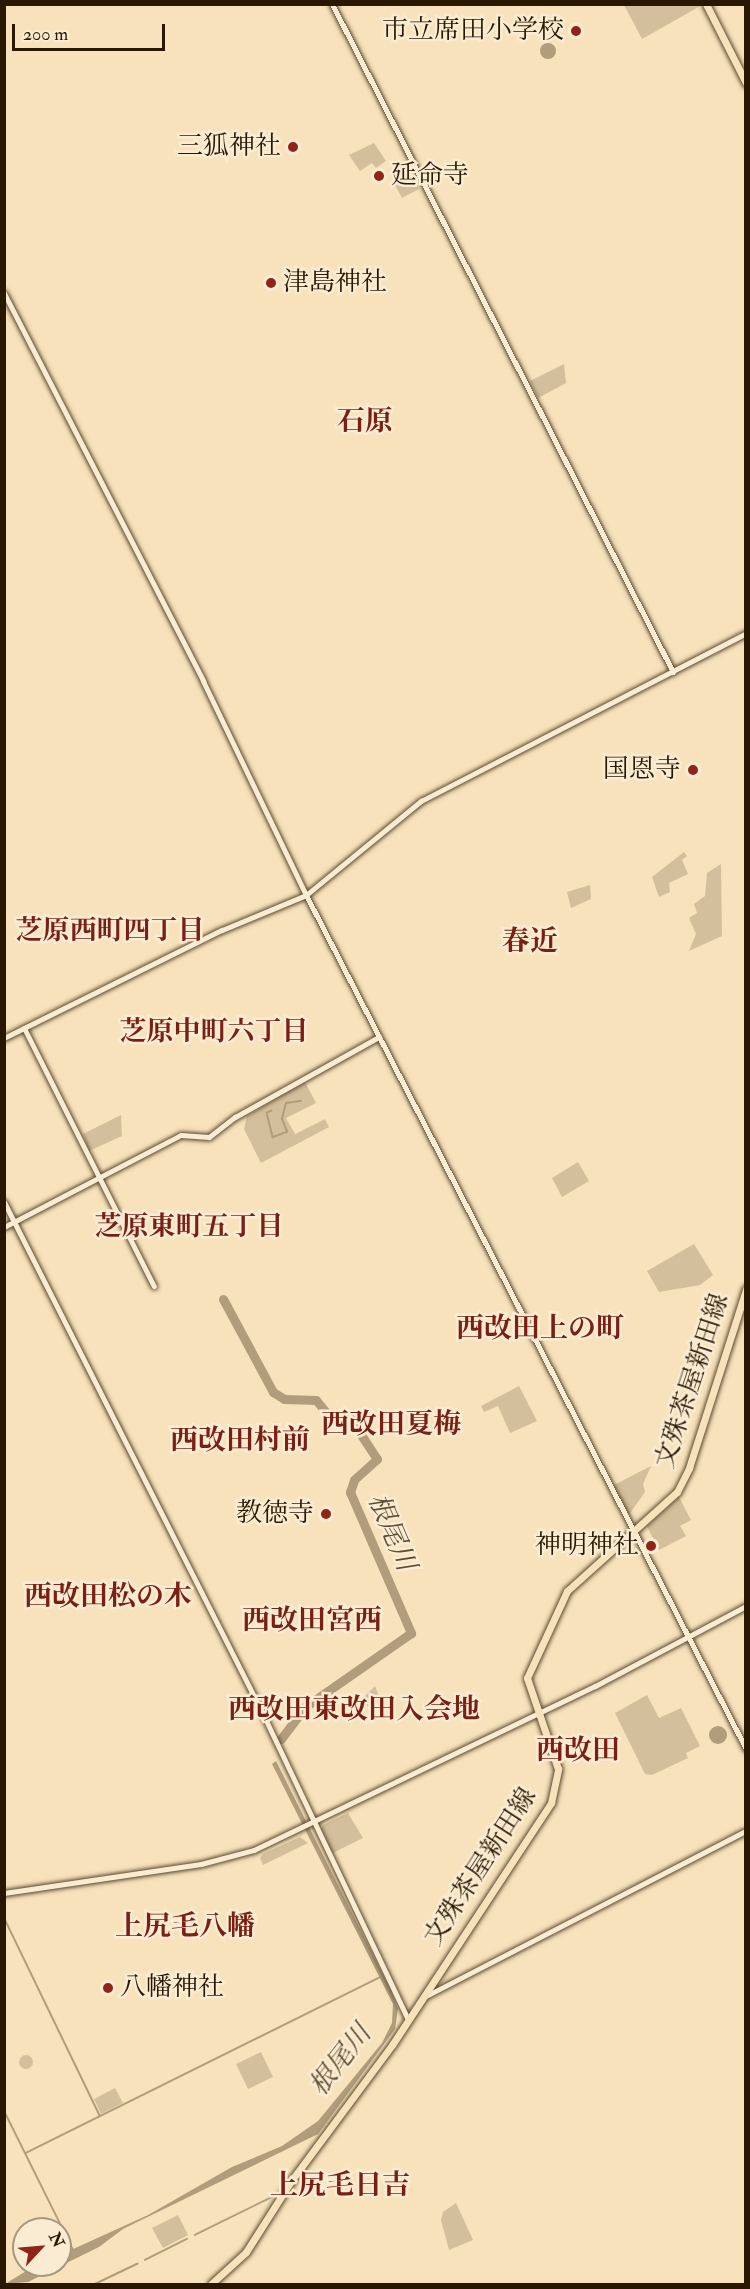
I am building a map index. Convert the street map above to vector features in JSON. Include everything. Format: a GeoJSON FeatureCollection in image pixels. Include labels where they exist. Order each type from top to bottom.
{"type":"FeatureCollection","features":[{"type":"Feature","properties":{"kind":"main road"},"geometry":{"type":"LineString","coordinates":[[706,4],[746,83]]}},
{"type":"Feature","properties":{"kind":"main road","name":"文殊茶屋新田線"},"geometry":{"type":"LineString","coordinates":[[210,2284],[246,2252],[291,2181],[408,2019],[551,1803],[558,1769],[527,1678],[556,1610],[567,1591],[677,1492],[689,1468],[746,1289]]}},
{"type":"Feature","properties":{"kind":"street"},"geometry":{"type":"LineString","coordinates":[[332,4],[674,672]]}},
{"type":"Feature","properties":{"kind":"street"},"geometry":{"type":"LineString","coordinates":[[4,293],[203,681],[306,895],[746,1749]]}},
{"type":"Feature","properties":{"kind":"street"},"geometry":{"type":"LineString","coordinates":[[4,1038],[222,930],[306,895],[331,878],[421,801],[746,633]]}},
{"type":"Feature","properties":{"kind":"street"},"geometry":{"type":"LineString","coordinates":[[24,1029],[154,1286]]}},
{"type":"Feature","properties":{"kind":"street"},"geometry":{"type":"LineString","coordinates":[[4,1227],[185,1133],[209,1137],[270,1097],[379,1037]]}},
{"type":"Feature","properties":{"kind":"street"},"geometry":{"type":"LineString","coordinates":[[4,1202],[262,1712],[408,2019]]}},
{"type":"Feature","properties":{"kind":"street"},"geometry":{"type":"LineString","coordinates":[[4,1893],[201,1864],[254,1850],[538,1714],[746,1606]]}},
{"type":"Feature","properties":{"kind":"street"},"geometry":{"type":"LineString","coordinates":[[420,1999],[746,1831]]}},
{"type":"Feature","properties":{"kind":"shaded area"},"geometry":{"type":"Polygon","coordinates":[[[704,4],[642,39],[624,5],[704,4]]]}},
{"type":"Feature","properties":{"kind":"shaded area"},"geometry":{"type":"Polygon","coordinates":[[[545,43],[551,43],[556,51],[554,57],[545,59],[540,54],[540,48],[545,43]]]}},
{"type":"Feature","properties":{"kind":"shaded area"},"geometry":{"type":"Polygon","coordinates":[[[374,143],[386,161],[376,168],[372,163],[360,171],[349,155],[374,143]]]}},
{"type":"Feature","properties":{"kind":"shaded area"},"geometry":{"type":"Polygon","coordinates":[[[416,176],[419,189],[402,198],[394,183],[416,176]]]}},
{"type":"Feature","properties":{"kind":"shaded area"},"geometry":{"type":"Polygon","coordinates":[[[564,364],[566,383],[538,398],[530,381],[564,364]]]}},
{"type":"Feature","properties":{"kind":"shaded area"},"geometry":{"type":"Polygon","coordinates":[[[684,852],[687,856],[682,860],[688,874],[669,883],[670,892],[659,897],[652,877],[684,852]]]}},
{"type":"Feature","properties":{"kind":"shaded area"},"geometry":{"type":"Polygon","coordinates":[[[721,864],[722,936],[689,951],[696,934],[689,918],[697,913],[694,904],[705,896],[707,873],[721,864]]]}},
{"type":"Feature","properties":{"kind":"shaded area"},"geometry":{"type":"Polygon","coordinates":[[[590,885],[591,899],[571,908],[567,892],[590,885]]]}},
{"type":"Feature","properties":{"kind":"shaded area"},"geometry":{"type":"Polygon","coordinates":[[[305,1082],[316,1103],[286,1118],[295,1134],[325,1119],[329,1127],[261,1163],[244,1129],[247,1116],[305,1082]]]}},
{"type":"Feature","properties":{"kind":"shaded area"},"geometry":{"type":"Polygon","coordinates":[[[121,1115],[122,1136],[89,1151],[83,1134],[121,1115]]]}},
{"type":"Feature","properties":{"kind":"shaded area"},"geometry":{"type":"Polygon","coordinates":[[[578,1162],[589,1181],[562,1197],[552,1178],[578,1162]]]}},
{"type":"Feature","properties":{"kind":"shaded area"},"geometry":{"type":"Polygon","coordinates":[[[694,1244],[713,1275],[700,1285],[659,1292],[647,1271],[694,1244]]]}},
{"type":"Feature","properties":{"kind":"shaded area"},"geometry":{"type":"Polygon","coordinates":[[[519,1386],[537,1421],[510,1433],[498,1406],[484,1412],[481,1406],[519,1386]]]}},
{"type":"Feature","properties":{"kind":"shaded area"},"geometry":{"type":"Polygon","coordinates":[[[651,1466],[643,1484],[645,1492],[628,1516],[612,1486],[651,1466]]]}},
{"type":"Feature","properties":{"kind":"shaded area"},"geometry":{"type":"Polygon","coordinates":[[[679,1497],[691,1520],[680,1526],[686,1536],[659,1550],[647,1526],[679,1497]]]}},
{"type":"Feature","properties":{"kind":"shaded area"},"geometry":{"type":"Polygon","coordinates":[[[375,1686],[381,1701],[367,1706],[363,1698],[375,1686]]]}},
{"type":"Feature","properties":{"kind":"shaded area"},"geometry":{"type":"Polygon","coordinates":[[[647,1695],[659,1718],[681,1708],[700,1746],[686,1753],[688,1758],[652,1775],[645,1774],[615,1713],[647,1695]]]}},
{"type":"Feature","properties":{"kind":"shaded area"},"geometry":{"type":"Polygon","coordinates":[[[718,1726],[726,1731],[727,1735],[722,1743],[718,1744],[710,1739],[709,1735],[714,1727],[718,1726]]]}},
{"type":"Feature","properties":{"kind":"shaded area"},"geometry":{"type":"Polygon","coordinates":[[[276,1761],[391,1991],[398,2009],[395,2029],[318,2134],[123,2229],[99,2247],[72,2260],[72,2250],[148,2215],[232,2167],[282,2146],[318,2121],[382,2043],[392,2023],[393,2004],[272,1764],[276,1761]]]}},
{"type":"Feature","properties":{"kind":"shaded area"},"geometry":{"type":"Polygon","coordinates":[[[348,1813],[363,1838],[331,1854],[321,1831],[323,1825],[348,1813]]]}},
{"type":"Feature","properties":{"kind":"shaded area"},"geometry":{"type":"Polygon","coordinates":[[[300,1837],[308,1843],[263,1865],[260,1858],[263,1854],[300,1837]]]}},
{"type":"Feature","properties":{"kind":"shaded area"},"geometry":{"type":"Polygon","coordinates":[[[261,2052],[273,2077],[248,2089],[236,2064],[261,2052]]]}},
{"type":"Feature","properties":{"kind":"shaded area"},"geometry":{"type":"Polygon","coordinates":[[[26,2055],[31,2057],[33,2062],[31,2067],[26,2069],[21,2067],[19,2062],[21,2057],[26,2055]]]}},
{"type":"Feature","properties":{"kind":"shaded area"},"geometry":{"type":"Polygon","coordinates":[[[115,2088],[123,2103],[101,2114],[94,2099],[115,2088]]]}},
{"type":"Feature","properties":{"kind":"shaded area"},"geometry":{"type":"Polygon","coordinates":[[[456,2203],[473,2240],[449,2250],[441,2220],[443,2212],[456,2203]]]}},
{"type":"Feature","properties":{"kind":"shaded area"},"geometry":{"type":"Polygon","coordinates":[[[178,2215],[188,2235],[163,2248],[152,2228],[178,2215]]]}},
{"type":"Feature","properties":{"kind":"shaded area"},"geometry":{"type":"Polygon","coordinates":[[[16,2277],[38,2277],[28,2282],[5,2284],[16,2277]]]}},
{"type":"Feature","properties":{"kind":"waterway"},"geometry":{"type":"LineString","coordinates":[[272,1111],[267,1113],[273,1137],[287,1132],[282,1119],[286,1103],[301,1101]]}},
{"type":"Feature","properties":{"kind":"waterway","name":"根尾川"},"geometry":{"type":"LineString","coordinates":[[223,1299],[273,1392],[284,1399],[316,1400],[332,1420],[350,1418],[377,1459],[354,1480],[350,1492],[411,1633],[305,1707],[281,1739]]}},
{"type":"Feature","properties":{"kind":"waterway"},"geometry":{"type":"LineString","coordinates":[[4,1917],[100,2116]]}},
{"type":"Feature","properties":{"kind":"waterway"},"geometry":{"type":"LineString","coordinates":[[26,2153],[381,1977]]}},
{"type":"Feature","properties":{"kind":"waterway"},"geometry":{"type":"LineString","coordinates":[[4,2110],[73,2249]]}},
{"type":"Feature","properties":{"kind":"waterway"},"geometry":{"type":"LineString","coordinates":[[195,2235],[278,2194]]}},
{"type":"Feature","properties":{"kind":"waterway"},"geometry":{"type":"LineString","coordinates":[[145,2260],[187,2239]]}},
{"type":"Feature","properties":{"kind":"waterway"},"geometry":{"type":"LineString","coordinates":[[95,2284],[137,2264]]}},
{"type":"Feature","properties":{"kind":"place","name":"市立席田小学校"},"geometry":{"type":"Point","coordinates":[576,31]}},
{"type":"Feature","properties":{"kind":"place","name":"三狐神社"},"geometry":{"type":"Point","coordinates":[293,147]}},
{"type":"Feature","properties":{"kind":"place","name":"延命寺"},"geometry":{"type":"Point","coordinates":[379,176]}},
{"type":"Feature","properties":{"kind":"place","name":"津島神社"},"geometry":{"type":"Point","coordinates":[271,283]}},
{"type":"Feature","properties":{"kind":"place","name":"国恩寺"},"geometry":{"type":"Point","coordinates":[693,770]}},
{"type":"Feature","properties":{"kind":"place","name":"教徳寺"},"geometry":{"type":"Point","coordinates":[326,1514]}},
{"type":"Feature","properties":{"kind":"place","name":"神明神社"},"geometry":{"type":"Point","coordinates":[651,1546]}},
{"type":"Feature","properties":{"kind":"place","name":"八幡神社"},"geometry":{"type":"Point","coordinates":[108,1988]}},
{"type":"Feature","properties":{"kind":"district","name":"石原"},"geometry":{"type":"Point","coordinates":[365,422]}},
{"type":"Feature","properties":{"kind":"district","name":"芝原西町四丁目"},"geometry":{"type":"Point","coordinates":[110,931]}},
{"type":"Feature","properties":{"kind":"district","name":"春近"},"geometry":{"type":"Point","coordinates":[530,942]}},
{"type":"Feature","properties":{"kind":"district","name":"芝原中町六丁目"},"geometry":{"type":"Point","coordinates":[214,1032]}},
{"type":"Feature","properties":{"kind":"district","name":"芝原東町五丁目"},"geometry":{"type":"Point","coordinates":[189,1227]}},
{"type":"Feature","properties":{"kind":"district","name":"西改田上の町"},"geometry":{"type":"Point","coordinates":[540,1329]}},
{"type":"Feature","properties":{"kind":"district","name":"西改田夏梅"},"geometry":{"type":"Point","coordinates":[391,1425]}},
{"type":"Feature","properties":{"kind":"district","name":"西改田村前"},"geometry":{"type":"Point","coordinates":[240,1441]}},
{"type":"Feature","properties":{"kind":"district","name":"西改田松の木"},"geometry":{"type":"Point","coordinates":[108,1597]}},
{"type":"Feature","properties":{"kind":"district","name":"西改田宮西"},"geometry":{"type":"Point","coordinates":[312,1621]}},
{"type":"Feature","properties":{"kind":"district","name":"西改田東改田入会地"},"geometry":{"type":"Point","coordinates":[354,1710]}},
{"type":"Feature","properties":{"kind":"district","name":"西改田"},"geometry":{"type":"Point","coordinates":[578,1751]}},
{"type":"Feature","properties":{"kind":"district","name":"上尻毛八幡"},"geometry":{"type":"Point","coordinates":[185,1927]}},
{"type":"Feature","properties":{"kind":"district","name":"上尻毛日吉"},"geometry":{"type":"Point","coordinates":[340,2186]}}]}
